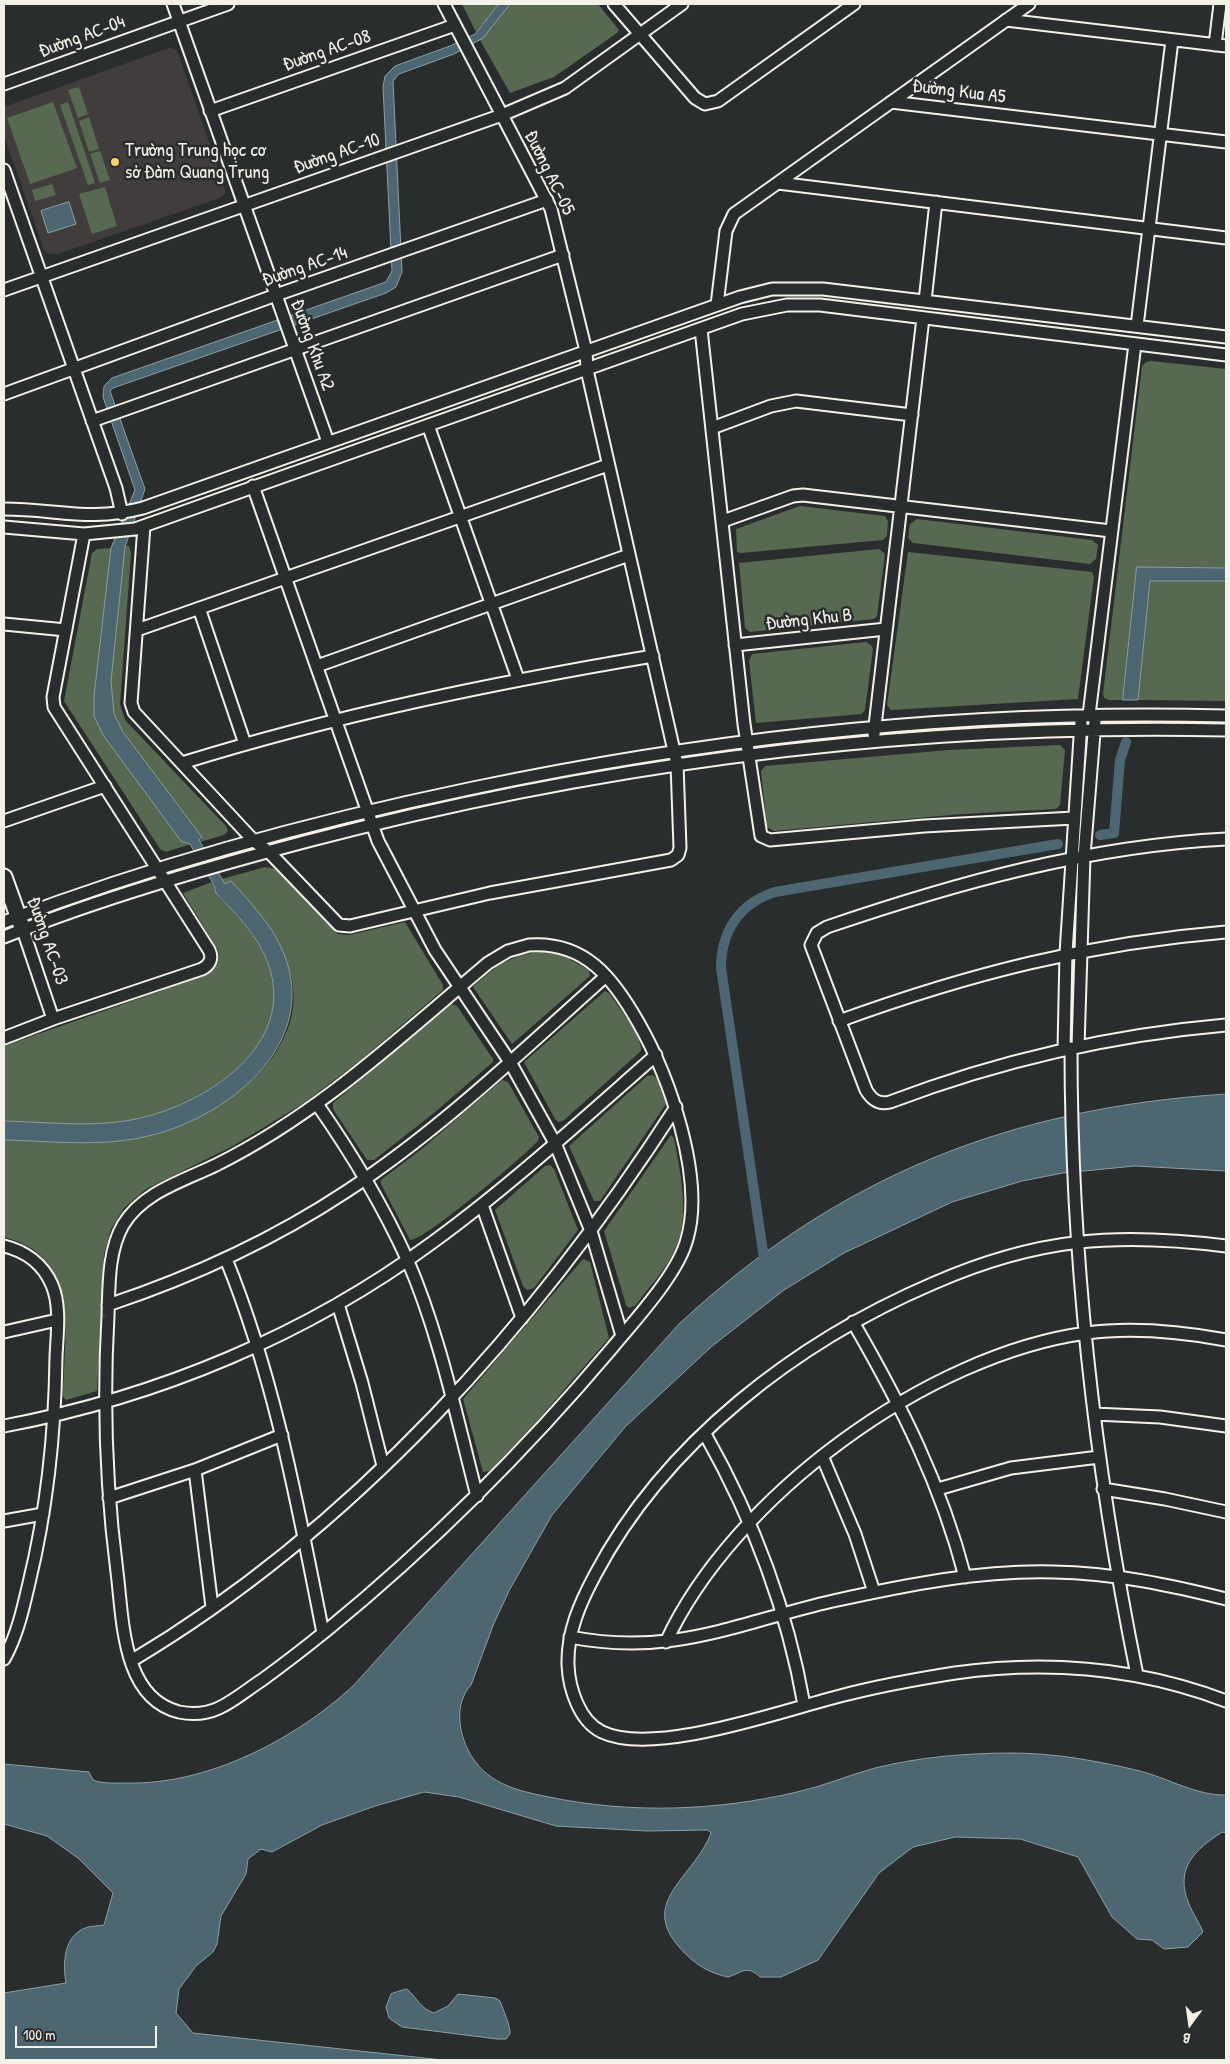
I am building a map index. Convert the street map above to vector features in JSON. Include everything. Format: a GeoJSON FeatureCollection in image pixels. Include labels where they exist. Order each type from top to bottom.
{"type":"FeatureCollection","features":[{"type":"Feature","properties":{"kind":"street","name":"Đường Khu A2"},"geometry":{"type":"LineString","coordinates":[[172,4],[328,442]]}},
{"type":"Feature","properties":{"kind":"street","name":"Đường AC-04"},"geometry":{"type":"LineString","coordinates":[[4,84],[228,4]]}},
{"type":"Feature","properties":{"kind":"street","name":"Đường AC-05"},"geometry":{"type":"LineString","coordinates":[[413,911],[539,883],[675,858],[680,848],[677,764],[586,370],[586,351],[554,217],[548,200],[444,4]]}},
{"type":"Feature","properties":{"kind":"street"},"geometry":{"type":"LineString","coordinates":[[614,4],[695,98],[705,104],[712,104],[854,4]]}},
{"type":"Feature","properties":{"kind":"street","name":"Đường AC-10"},"geometry":{"type":"LineString","coordinates":[[4,290],[502,115],[565,88],[682,4]]}},
{"type":"Feature","properties":{"kind":"street"},"geometry":{"type":"LineString","coordinates":[[891,102],[1029,4]]}},
{"type":"Feature","properties":{"kind":"street"},"geometry":{"type":"LineString","coordinates":[[1006,20],[1221,45],[1220,4]]}},
{"type":"Feature","properties":{"kind":"street","name":"Đường AC-08"},"geometry":{"type":"LineString","coordinates":[[210,111],[457,29]]}},
{"type":"Feature","properties":{"kind":"street"},"geometry":{"type":"LineString","coordinates":[[1137,326],[1172,40]]}},
{"type":"Feature","properties":{"kind":"street","name":"Đường Kua A5"},"geometry":{"type":"LineString","coordinates":[[717,305],[726,231],[730,219],[778,182],[891,102],[1226,142]]}},
{"type":"Feature","properties":{"kind":"street"},"geometry":{"type":"LineString","coordinates":[[4,170],[6,185],[42,276],[116,488],[122,514]]}},
{"type":"Feature","properties":{"kind":"street"},"geometry":{"type":"LineString","coordinates":[[778,182],[1226,238]]}},
{"type":"Feature","properties":{"kind":"street","name":"Đường AC-14"},"geometry":{"type":"LineString","coordinates":[[4,394],[276,295],[404,252],[548,200]]}},
{"type":"Feature","properties":{"kind":"street"},"geometry":{"type":"LineString","coordinates":[[925,301],[936,202]]}},
{"type":"Feature","properties":{"kind":"street"},"geometry":{"type":"LineString","coordinates":[[92,420],[564,255]]}},
{"type":"Feature","properties":{"kind":"street"},"geometry":{"type":"LineString","coordinates":[[4,509],[87,516],[122,514],[755,292],[789,287],[824,289],[1226,337]]}},
{"type":"Feature","properties":{"kind":"street"},"geometry":{"type":"LineString","coordinates":[[4,527],[84,534],[115,533],[139,527],[742,314],[787,305],[820,306],[1226,355]]}},
{"type":"Feature","properties":{"kind":"street"},"geometry":{"type":"LineString","coordinates":[[873,741],[924,318]]}},
{"type":"Feature","properties":{"kind":"street"},"geometry":{"type":"LineString","coordinates":[[701,329],[735,645],[760,833],[766,840],[933,826],[1074,818]]}},
{"type":"Feature","properties":{"kind":"street"},"geometry":{"type":"LineString","coordinates":[[1134,344],[1089,715],[1081,729],[1066,954],[1071,1048],[1074,1184],[1084,1333],[1103,1489],[1137,1675]]}},
{"type":"Feature","properties":{"kind":"street"},"geometry":{"type":"LineString","coordinates":[[712,428],[771,406],[796,401],[912,415]]}},
{"type":"Feature","properties":{"kind":"street"},"geometry":{"type":"LineString","coordinates":[[428,425],[518,679]]}},
{"type":"Feature","properties":{"kind":"street"},"geometry":{"type":"LineString","coordinates":[[136,630],[608,465]]}},
{"type":"Feature","properties":{"kind":"street"},"geometry":{"type":"LineString","coordinates":[[253,486],[371,824],[413,911],[458,988],[510,1062],[555,1143],[591,1230],[622,1336]]}},
{"type":"Feature","properties":{"kind":"street"},"geometry":{"type":"LineString","coordinates":[[723,522],[797,495],[1111,531]]}},
{"type":"Feature","properties":{"kind":"street"},"geometry":{"type":"LineString","coordinates":[[139,527],[132,709],[254,841],[269,852],[339,925],[347,927],[413,911]]}},
{"type":"Feature","properties":{"kind":"street"},"geometry":{"type":"LineString","coordinates":[[4,1038],[53,1019],[202,969],[208,965],[211,958],[209,950],[159,869],[54,706],[54,696],[84,534]]}},
{"type":"Feature","properties":{"kind":"street"},"geometry":{"type":"LineString","coordinates":[[317,666],[629,556]]}},
{"type":"Feature","properties":{"kind":"street"},"geometry":{"type":"LineString","coordinates":[[198,608],[245,744]]}},
{"type":"Feature","properties":{"kind":"street"},"geometry":{"type":"LineString","coordinates":[[4,624],[66,630]]}},
{"type":"Feature","properties":{"kind":"street","name":"Đường Khu B"},"geometry":{"type":"LineString","coordinates":[[735,645],[886,630]]}},
{"type":"Feature","properties":{"kind":"street"},"geometry":{"type":"LineString","coordinates":[[182,763],[335,720],[518,679],[652,656]]}},
{"type":"Feature","properties":{"kind":"street"},"geometry":{"type":"LineString","coordinates":[[1071,1048],[1080,951],[1084,856],[1094,729],[1089,715]]}},
{"type":"Feature","properties":{"kind":"street"},"geometry":{"type":"LineString","coordinates":[[4,937],[15,923],[159,869],[367,811],[511,780],[674,751],[748,741],[875,728],[1089,715],[1226,716]]}},
{"type":"Feature","properties":{"kind":"street"},"geometry":{"type":"LineString","coordinates":[[15,923],[371,824],[536,788],[677,764],[873,741],[1081,729],[1226,730]]}},
{"type":"Feature","properties":{"kind":"street"},"geometry":{"type":"LineString","coordinates":[[4,821],[105,786]]}},
{"type":"Feature","properties":{"kind":"street"},"geometry":{"type":"LineString","coordinates":[[1226,839],[1072,858],[939,890],[817,932],[812,941],[812,950],[866,1090],[872,1098],[880,1103],[890,1102],[956,1078],[1071,1048],[1167,1032],[1226,1025]]}},
{"type":"Feature","properties":{"kind":"street","name":"Đường AC-03"},"geometry":{"type":"LineString","coordinates":[[4,877],[15,923],[53,1019]]}},
{"type":"Feature","properties":{"kind":"street"},"geometry":{"type":"LineString","coordinates":[[839,1021],[955,982],[1066,954],[1226,932]]}},
{"type":"Feature","properties":{"kind":"street"},"geometry":{"type":"LineString","coordinates":[[528,945],[551,945],[576,952],[587,958],[606,976],[636,1018],[656,1055],[676,1107],[689,1179],[691,1218],[688,1238],[676,1265],[622,1336],[550,1420],[478,1496],[411,1560],[323,1634],[230,1702],[204,1713],[181,1713],[160,1705],[142,1689],[131,1661],[109,1498],[105,1402],[108,1306],[115,1243],[124,1224],[136,1208],[154,1194],[237,1154],[317,1104],[373,1062],[497,956],[528,945]]}},
{"type":"Feature","properties":{"kind":"street"},"geometry":{"type":"LineString","coordinates":[[108,1306],[175,1281],[226,1259],[281,1231],[366,1178],[420,1137],[510,1062],[606,976]]}},
{"type":"Feature","properties":{"kind":"street"},"geometry":{"type":"LineString","coordinates":[[4,1426],[105,1402],[185,1376],[257,1346],[338,1304],[408,1260],[482,1204],[656,1055]]}},
{"type":"Feature","properties":{"kind":"street"},"geometry":{"type":"LineString","coordinates":[[317,1104],[366,1178],[408,1260],[451,1397],[478,1496]]}},
{"type":"Feature","properties":{"kind":"street"},"geometry":{"type":"LineString","coordinates":[[131,1661],[212,1607],[305,1536],[383,1466],[451,1397],[522,1318],[591,1230],[624,1185],[676,1107]]}},
{"type":"Feature","properties":{"kind":"street"},"geometry":{"type":"LineString","coordinates":[[482,1204],[522,1318]]}},
{"type":"Feature","properties":{"kind":"street"},"geometry":{"type":"LineString","coordinates":[[1226,1246],[1138,1239],[1077,1241],[1014,1254],[962,1271],[913,1292],[853,1322],[780,1371],[705,1434],[661,1480],[614,1542],[578,1611],[570,1637],[568,1668],[574,1695],[589,1723],[610,1735],[656,1738],[710,1731],[804,1705],[894,1684],[955,1673],[1008,1667],[1077,1668],[1137,1675],[1187,1687],[1226,1700]]}},
{"type":"Feature","properties":{"kind":"street"},"geometry":{"type":"LineString","coordinates":[[4,1246],[28,1255],[45,1272],[55,1294],[57,1320],[55,1415],[43,1514],[32,1573],[10,1633],[4,1659]]}},
{"type":"Feature","properties":{"kind":"street"},"geometry":{"type":"LineString","coordinates":[[226,1259],[257,1346],[282,1435],[305,1536],[323,1634]]}},
{"type":"Feature","properties":{"kind":"street"},"geometry":{"type":"LineString","coordinates":[[338,1304],[360,1375],[383,1466]]}},
{"type":"Feature","properties":{"kind":"street"},"geometry":{"type":"LineString","coordinates":[[4,1332],[57,1320]]}},
{"type":"Feature","properties":{"kind":"street"},"geometry":{"type":"LineString","coordinates":[[853,1322],[900,1404],[938,1489],[965,1577]]}},
{"type":"Feature","properties":{"kind":"street"},"geometry":{"type":"LineString","coordinates":[[666,1642],[698,1586],[718,1557],[750,1521],[822,1456],[867,1424],[936,1384],[991,1360],[1039,1344],[1084,1333],[1144,1332],[1226,1340]]}},
{"type":"Feature","properties":{"kind":"street"},"geometry":{"type":"LineString","coordinates":[[1094,1414],[1160,1417],[1226,1426]]}},
{"type":"Feature","properties":{"kind":"street"},"geometry":{"type":"LineString","coordinates":[[705,1434],[750,1521],[784,1614],[804,1705]]}},
{"type":"Feature","properties":{"kind":"street"},"geometry":{"type":"LineString","coordinates":[[109,1498],[195,1470],[282,1435]]}},
{"type":"Feature","properties":{"kind":"street"},"geometry":{"type":"LineString","coordinates":[[822,1456],[850,1521],[874,1592]]}},
{"type":"Feature","properties":{"kind":"street"},"geometry":{"type":"LineString","coordinates":[[938,1489],[1011,1468],[1099,1457]]}},
{"type":"Feature","properties":{"kind":"street"},"geometry":{"type":"LineString","coordinates":[[195,1470],[212,1607]]}},
{"type":"Feature","properties":{"kind":"street"},"geometry":{"type":"LineString","coordinates":[[1103,1489],[1226,1512]]}},
{"type":"Feature","properties":{"kind":"street"},"geometry":{"type":"LineString","coordinates":[[4,1521],[43,1514]]}},
{"type":"Feature","properties":{"kind":"street"},"geometry":{"type":"LineString","coordinates":[[570,1637],[618,1644],[666,1642],[709,1635],[874,1592],[965,1577],[1036,1572],[1118,1577],[1226,1599]]}},
{"type":"Feature","properties":{"kind":"shaded area","name":"Trường Trung học cơ sở Đàm Quang Trung"},"geometry":{"type":"Polygon","coordinates":[[[169,48],[175,49],[178,53],[225,188],[225,194],[220,198],[58,254],[49,254],[44,250],[4,136],[4,107],[169,48]]]}},
{"type":"Feature","properties":{"kind":"green space"},"geometry":{"type":"Polygon","coordinates":[[[462,4],[499,4],[476,32],[462,4]]]}},
{"type":"Feature","properties":{"kind":"green space"},"geometry":{"type":"Polygon","coordinates":[[[510,4],[598,4],[619,30],[554,77],[510,93],[480,40],[510,4]]]}},
{"type":"Feature","properties":{"kind":"green space"},"geometry":{"type":"Polygon","coordinates":[[[79,87],[88,114],[78,118],[68,90],[79,87]]]}},
{"type":"Feature","properties":{"kind":"green space"},"geometry":{"type":"Polygon","coordinates":[[[53,102],[77,168],[30,184],[7,118],[53,102]]]}},
{"type":"Feature","properties":{"kind":"green space"},"geometry":{"type":"Polygon","coordinates":[[[68,102],[95,183],[88,185],[60,105],[68,102]]]}},
{"type":"Feature","properties":{"kind":"green space"},"geometry":{"type":"Polygon","coordinates":[[[89,117],[99,149],[89,152],[79,121],[89,117]]]}},
{"type":"Feature","properties":{"kind":"green space"},"geometry":{"type":"Polygon","coordinates":[[[100,151],[110,180],[100,183],[90,154],[100,151]]]}},
{"type":"Feature","properties":{"kind":"green space"},"geometry":{"type":"Polygon","coordinates":[[[52,184],[56,195],[35,201],[32,190],[52,184]]]}},
{"type":"Feature","properties":{"kind":"green space"},"geometry":{"type":"Polygon","coordinates":[[[105,187],[117,226],[92,234],[79,194],[105,187]]]}},
{"type":"Feature","properties":{"kind":"green space"},"geometry":{"type":"Polygon","coordinates":[[[1146,362],[1226,369],[1226,568],[1137,567],[1123,700],[1109,700],[1104,698],[1103,694],[1142,366],[1146,362]]]}},
{"type":"Feature","properties":{"kind":"green space"},"geometry":{"type":"Polygon","coordinates":[[[800,506],[885,516],[888,521],[887,536],[883,540],[737,552],[736,529],[800,506]]]}},
{"type":"Feature","properties":{"kind":"green space"},"geometry":{"type":"Polygon","coordinates":[[[917,519],[1092,540],[1098,545],[1096,559],[1090,564],[913,543],[908,538],[910,524],[917,519]]]}},
{"type":"Feature","properties":{"kind":"green space"},"geometry":{"type":"Polygon","coordinates":[[[125,546],[129,546],[131,553],[120,704],[125,720],[226,826],[228,831],[224,835],[200,842],[202,837],[123,732],[114,714],[111,681],[125,546]]]}},
{"type":"Feature","properties":{"kind":"green space"},"geometry":{"type":"Polygon","coordinates":[[[111,548],[94,696],[95,716],[103,735],[181,841],[191,844],[166,852],[160,849],[64,701],[92,553],[97,549],[111,548]]]}},
{"type":"Feature","properties":{"kind":"green space"},"geometry":{"type":"Polygon","coordinates":[[[879,549],[885,554],[877,616],[874,619],[750,632],[745,628],[739,563],[879,549]]]}},
{"type":"Feature","properties":{"kind":"green space"},"geometry":{"type":"Polygon","coordinates":[[[908,552],[1092,572],[1094,577],[1078,699],[891,710],[887,705],[908,552]]]}},
{"type":"Feature","properties":{"kind":"green space"},"geometry":{"type":"Polygon","coordinates":[[[1150,580],[1226,581],[1226,701],[1138,700],[1150,580]]]}},
{"type":"Feature","properties":{"kind":"green space"},"geometry":{"type":"Polygon","coordinates":[[[866,642],[873,649],[865,710],[862,714],[756,723],[749,661],[752,654],[866,642]]]}},
{"type":"Feature","properties":{"kind":"green space"},"geometry":{"type":"Polygon","coordinates":[[[1060,745],[1065,750],[1060,805],[1056,809],[962,814],[774,831],[767,827],[761,771],[765,766],[949,750],[1060,745]]]}},
{"type":"Feature","properties":{"kind":"green space"},"geometry":{"type":"Polygon","coordinates":[[[265,867],[275,869],[338,934],[349,935],[405,922],[443,985],[443,990],[362,1059],[304,1103],[233,1146],[146,1189],[124,1208],[111,1229],[104,1254],[97,1391],[66,1400],[63,1397],[65,1325],[63,1301],[57,1280],[46,1261],[29,1247],[4,1237],[4,1140],[92,1143],[144,1137],[171,1129],[200,1117],[228,1100],[253,1079],[274,1055],[288,1029],[294,1000],[289,969],[279,945],[249,901],[231,881],[226,885],[222,879],[265,867]]]}},
{"type":"Feature","properties":{"kind":"green space"},"geometry":{"type":"Polygon","coordinates":[[[212,882],[219,897],[250,931],[265,956],[271,973],[274,1002],[266,1029],[252,1053],[231,1074],[206,1091],[179,1105],[151,1115],[125,1121],[95,1124],[4,1121],[4,1046],[206,975],[213,970],[218,961],[218,950],[183,893],[212,882]]]}},
{"type":"Feature","properties":{"kind":"green space"},"geometry":{"type":"Polygon","coordinates":[[[543,952],[564,956],[589,970],[590,976],[512,1044],[473,987],[496,967],[513,958],[543,952]]]}},
{"type":"Feature","properties":{"kind":"green space"},"geometry":{"type":"Polygon","coordinates":[[[605,991],[609,993],[634,1030],[641,1045],[641,1051],[563,1121],[558,1122],[524,1062],[605,991]]]}},
{"type":"Feature","properties":{"kind":"green space"},"geometry":{"type":"Polygon","coordinates":[[[452,1004],[457,1006],[493,1059],[493,1062],[434,1113],[374,1160],[367,1160],[333,1109],[333,1103],[452,1004]]]}},
{"type":"Feature","properties":{"kind":"green space"},"geometry":{"type":"Polygon","coordinates":[[[653,1075],[657,1079],[666,1104],[600,1201],[594,1201],[569,1146],[647,1076],[653,1075]]]}},
{"type":"Feature","properties":{"kind":"green space"},"geometry":{"type":"Polygon","coordinates":[[[502,1080],[508,1082],[539,1137],[538,1141],[453,1213],[419,1237],[410,1240],[381,1184],[381,1180],[423,1148],[502,1080]]]}},
{"type":"Feature","properties":{"kind":"green space"},"geometry":{"type":"Polygon","coordinates":[[[671,1135],[674,1138],[683,1194],[680,1236],[662,1272],[635,1306],[629,1308],[626,1305],[604,1231],[671,1135]]]}},
{"type":"Feature","properties":{"kind":"green space"},"geometry":{"type":"Polygon","coordinates":[[[550,1165],[554,1169],[578,1230],[534,1288],[527,1290],[523,1286],[495,1210],[545,1166],[550,1165]]]}},
{"type":"Feature","properties":{"kind":"green space"},"geometry":{"type":"Polygon","coordinates":[[[583,1259],[590,1262],[609,1338],[537,1421],[490,1471],[483,1472],[463,1399],[583,1259]]]}},
{"type":"Feature","properties":{"kind":"water"},"geometry":{"type":"Polygon","coordinates":[[[499,4],[510,4],[483,38],[454,54],[399,74],[393,81],[402,272],[396,287],[386,293],[113,388],[110,391],[145,489],[125,547],[111,681],[114,714],[123,732],[202,837],[199,840],[225,884],[231,881],[261,915],[274,934],[284,954],[292,988],[289,1019],[277,1048],[258,1074],[233,1096],[205,1114],[175,1128],[144,1137],[110,1142],[74,1143],[4,1140],[4,1121],[70,1124],[120,1122],[161,1112],[187,1102],[212,1088],[235,1070],[254,1050],[267,1027],[274,1001],[271,973],[256,940],[241,920],[216,893],[214,885],[190,844],[181,841],[103,735],[94,716],[94,696],[111,548],[135,490],[103,397],[104,386],[112,378],[386,282],[392,271],[383,87],[385,76],[395,66],[450,46],[475,34],[499,4]]]}},
{"type":"Feature","properties":{"kind":"water"},"geometry":{"type":"Polygon","coordinates":[[[69,202],[76,224],[48,233],[41,211],[69,202]]]}},
{"type":"Feature","properties":{"kind":"water"},"geometry":{"type":"Polygon","coordinates":[[[1137,567],[1226,568],[1226,581],[1150,581],[1138,700],[1123,700],[1137,567]]]}},
{"type":"Feature","properties":{"kind":"water"},"geometry":{"type":"Polygon","coordinates":[[[1226,1094],[1226,1171],[1135,1166],[1063,1173],[1022,1181],[952,1202],[844,1253],[784,1290],[711,1347],[625,1427],[552,1515],[510,1589],[494,1623],[471,1685],[465,1693],[460,1711],[461,1730],[467,1749],[479,1767],[496,1780],[516,1789],[538,1795],[611,1806],[673,1808],[736,1803],[807,1790],[892,1764],[943,1756],[995,1753],[1044,1754],[1092,1761],[1140,1771],[1205,1793],[1226,1795],[1226,1833],[1222,1832],[1203,1846],[1190,1861],[1186,1870],[1184,1880],[1185,1891],[1203,1932],[1188,1947],[1164,1949],[1152,1940],[1137,1939],[1112,1917],[1078,1857],[1020,1839],[955,1837],[913,1847],[879,1873],[818,1960],[781,1977],[760,1977],[747,1970],[728,1977],[707,1970],[685,1953],[669,1931],[665,1917],[667,1903],[673,1890],[703,1849],[711,1833],[708,1830],[647,1831],[556,1826],[459,1797],[424,1792],[375,1806],[322,1825],[272,1852],[261,1849],[248,1859],[246,1874],[221,1916],[217,1944],[213,1952],[196,1966],[179,1989],[176,2013],[193,2033],[443,2060],[4,2060],[4,1993],[66,1983],[65,1961],[71,1940],[75,1934],[83,1929],[104,1925],[113,1893],[78,1858],[47,1836],[4,1824],[4,1764],[89,1772],[93,1780],[105,1783],[158,1782],[219,1767],[249,1755],[278,1740],[331,1705],[354,1685],[679,1324],[739,1272],[801,1228],[865,1190],[931,1159],[1000,1134],[1072,1115],[1147,1102],[1226,1094]]]}},
{"type":"Feature","properties":{"kind":"water"},"geometry":{"type":"Polygon","coordinates":[[[407,1989],[422,2006],[434,2013],[448,2006],[458,1994],[495,1998],[500,2001],[510,2034],[506,2039],[497,2039],[402,2027],[389,2018],[386,2007],[391,1994],[407,1989]]]}},
{"type":"Feature","properties":{"kind":"waterway"},"geometry":{"type":"LineString","coordinates":[[1100,835],[1114,833],[1120,760],[1126,742]]}},
{"type":"Feature","properties":{"kind":"waterway"},"geometry":{"type":"LineString","coordinates":[[765,1265],[721,968],[725,942],[735,920],[752,903],[775,892],[1058,844]]}},
{"type":"Feature","properties":{"kind":"place","name":"Trường Trung học cơ sở Đàm Quang Trung"},"geometry":{"type":"Point","coordinates":[115,162]}}]}
